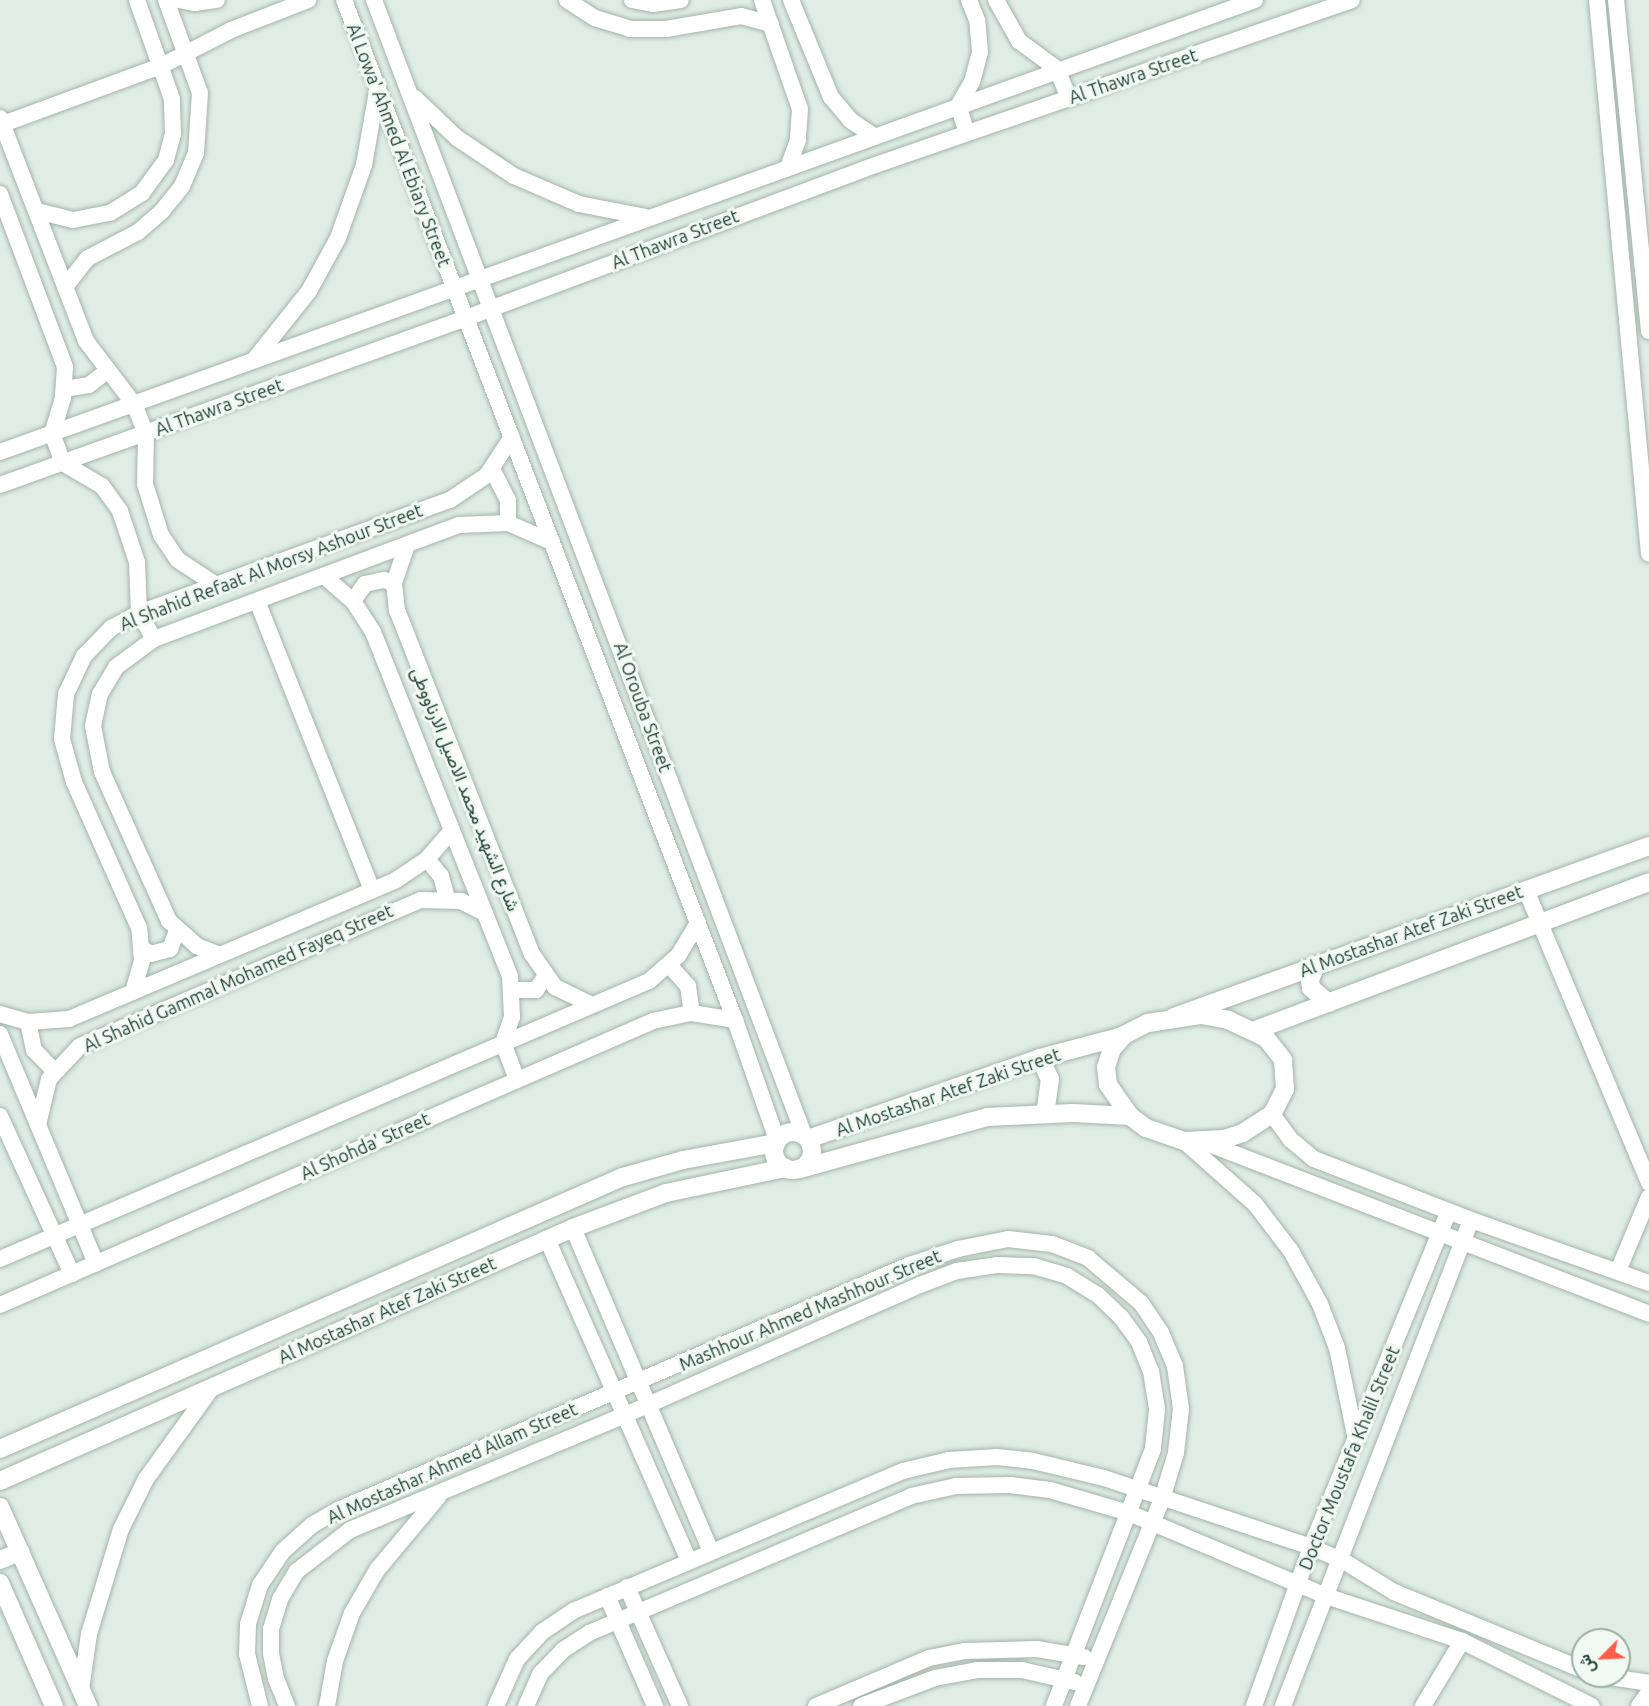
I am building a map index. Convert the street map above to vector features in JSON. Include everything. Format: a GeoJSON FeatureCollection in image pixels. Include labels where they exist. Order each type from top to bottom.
{"type":"FeatureCollection","features":[{"type":"Feature","properties":{"kind":"street"},"geometry":{"type":"LineString","coordinates":[[36,211],[73,220],[98,217],[133,201],[152,184],[166,160],[173,134],[172,99],[163,65],[137,0]]}},
{"type":"Feature","properties":{"kind":"street"},"geometry":{"type":"LineString","coordinates":[[66,286],[88,258],[151,222],[182,186],[196,153],[202,113],[196,74],[166,0]]}},
{"type":"Feature","properties":{"kind":"street"},"geometry":{"type":"LineString","coordinates":[[179,0],[195,3],[217,0]]}},
{"type":"Feature","properties":{"kind":"street"},"geometry":{"type":"LineString","coordinates":[[216,585],[178,560],[160,535],[145,484],[146,434],[134,404],[87,341],[1,121],[163,65],[231,30],[308,0]]}},
{"type":"Feature","properties":{"kind":"street","name":"Al Lowa' Ahmed Al Ebiary Street"},"geometry":{"type":"LineString","coordinates":[[344,0],[455,289]]}},
{"type":"Feature","properties":{"kind":"street","name":"Al Lowa' Ahmed Al Ebiary Street"},"geometry":{"type":"LineString","coordinates":[[374,0],[482,279]]}},
{"type":"Feature","properties":{"kind":"street"},"geometry":{"type":"LineString","coordinates":[[567,0],[595,18],[630,29],[666,29],[741,16],[771,24]]}},
{"type":"Feature","properties":{"kind":"street"},"geometry":{"type":"LineString","coordinates":[[632,0],[653,4],[681,0]]}},
{"type":"Feature","properties":{"kind":"street"},"geometry":{"type":"LineString","coordinates":[[762,0],[800,109],[798,140],[788,168]]}},
{"type":"Feature","properties":{"kind":"street"},"geometry":{"type":"LineString","coordinates":[[791,0],[831,97],[850,120],[875,137]]}},
{"type":"Feature","properties":{"kind":"street"},"geometry":{"type":"LineString","coordinates":[[967,133],[958,106],[972,82],[980,52],[977,20],[969,0]]}},
{"type":"Feature","properties":{"kind":"street"},"geometry":{"type":"LineString","coordinates":[[996,0],[1019,41],[1057,69],[1069,98]]}},
{"type":"Feature","properties":{"kind":"street","name":"Al Thawra Street"},"geometry":{"type":"LineString","coordinates":[[0,452],[875,137],[1057,69],[1255,0]]}},
{"type":"Feature","properties":{"kind":"street","name":"Al Thawra Street"},"geometry":{"type":"LineString","coordinates":[[4,486],[967,133],[1353,0]]}},
{"type":"Feature","properties":{"kind":"street"},"geometry":{"type":"LineString","coordinates":[[1597,0],[1649,554]]}},
{"type":"Feature","properties":{"kind":"street"},"geometry":{"type":"LineString","coordinates":[[1616,0],[1649,331]]}},
{"type":"Feature","properties":{"kind":"street"},"geometry":{"type":"LineString","coordinates":[[253,361],[303,299],[338,238],[364,165],[377,87]]}},
{"type":"Feature","properties":{"kind":"street"},"geometry":{"type":"LineString","coordinates":[[408,90],[457,138],[514,176],[579,204],[649,218]]}},
{"type":"Feature","properties":{"kind":"street"},"geometry":{"type":"LineString","coordinates":[[0,194],[61,351],[64,389],[52,433],[63,463],[102,486],[120,512],[137,562],[139,614],[154,639]]}},
{"type":"Feature","properties":{"kind":"street","name":"Al Orouba Street"},"geometry":{"type":"LineString","coordinates":[[482,279],[789,1101],[806,1137]]}},
{"type":"Feature","properties":{"kind":"street","name":"Al Orouba Street"},"geometry":{"type":"LineString","coordinates":[[455,289],[735,1020],[768,1109],[776,1142]]}},
{"type":"Feature","properties":{"kind":"street"},"geometry":{"type":"LineString","coordinates":[[64,389],[89,385],[108,370]]}},
{"type":"Feature","properties":{"kind":"street","name":"Al Shahid Refaat Al Morsy Ashour Street"},"geometry":{"type":"LineString","coordinates":[[133,992],[143,949],[135,917],[74,782],[62,739],[66,694],[84,656],[111,628],[139,614],[450,500],[492,469],[512,437]]}},
{"type":"Feature","properties":{"kind":"street"},"geometry":{"type":"LineString","coordinates":[[492,469],[508,500],[508,523]]}},
{"type":"Feature","properties":{"kind":"street","name":"Al Shahid Refaat Al Morsy Ashour Street"},"geometry":{"type":"LineString","coordinates":[[220,955],[197,946],[177,931],[163,910],[106,783],[93,742],[95,710],[107,680],[127,656],[154,639],[459,525],[508,523],[552,542]]}},
{"type":"Feature","properties":{"kind":"street","name":"شارع الشهيد محمد الاصيل الارناووطى"},"geometry":{"type":"LineString","coordinates":[[407,545],[394,583],[400,622],[531,954],[545,977],[567,995],[592,1005]]}},
{"type":"Feature","properties":{"kind":"street","name":"شارع الشهيد محمد الاصيل الارناووطى"},"geometry":{"type":"LineString","coordinates":[[324,576],[353,601],[373,632],[485,912],[513,990],[512,1017],[502,1043]]}},
{"type":"Feature","properties":{"kind":"street"},"geometry":{"type":"LineString","coordinates":[[353,601],[365,584],[384,580],[394,583]]}},
{"type":"Feature","properties":{"kind":"street"},"geometry":{"type":"LineString","coordinates":[[257,601],[372,890]]}},
{"type":"Feature","properties":{"kind":"street"},"geometry":{"type":"LineString","coordinates":[[604,678],[629,669]]}},
{"type":"Feature","properties":{"kind":"street","name":"Al Shahid Gammal Mohamed Fayeq Street"},"geometry":{"type":"LineString","coordinates":[[0,1014],[28,1022],[69,1019],[372,890],[428,859],[452,830]]}},
{"type":"Feature","properties":{"kind":"street","name":"Al Mostashar Atef Zaki Street"},"geometry":{"type":"LineString","coordinates":[[1174,1017],[1649,846]]}},
{"type":"Feature","properties":{"kind":"street"},"geometry":{"type":"LineString","coordinates":[[428,859],[441,876],[447,898]]}},
{"type":"Feature","properties":{"kind":"street"},"geometry":{"type":"LineString","coordinates":[[1253,1031],[1540,925],[1649,882]]}},
{"type":"Feature","properties":{"kind":"street"},"geometry":{"type":"LineString","coordinates":[[1526,890],[1649,1183]]}},
{"type":"Feature","properties":{"kind":"street","name":"Al Shahid Gammal Mohamed Fayeq Street"},"geometry":{"type":"LineString","coordinates":[[38,1125],[43,1094],[54,1071],[81,1046],[408,904],[447,898],[485,912]]}},
{"type":"Feature","properties":{"kind":"street"},"geometry":{"type":"LineString","coordinates":[[0,1259],[649,981],[670,966],[686,946],[698,923]]}},
{"type":"Feature","properties":{"kind":"street"},"geometry":{"type":"LineString","coordinates":[[143,949],[151,954],[170,949],[177,931]]}},
{"type":"Feature","properties":{"kind":"street"},"geometry":{"type":"LineString","coordinates":[[1316,965],[1310,980],[1311,988],[1328,1003]]}},
{"type":"Feature","properties":{"kind":"street"},"geometry":{"type":"LineString","coordinates":[[670,966],[688,986],[692,1013]]}},
{"type":"Feature","properties":{"kind":"street"},"geometry":{"type":"LineString","coordinates":[[513,990],[528,993],[545,977]]}},
{"type":"Feature","properties":{"kind":"street","name":"Al Shohda' Street"},"geometry":{"type":"LineString","coordinates":[[0,1305],[653,1021],[692,1013],[735,1020]]}},
{"type":"Feature","properties":{"kind":"street"},"geometry":{"type":"LineString","coordinates":[[1201,1016],[1253,1031],[1276,1048],[1285,1067],[1285,1089],[1272,1114],[1243,1132],[1204,1142],[1184,1141],[1146,1128],[1130,1116],[1108,1085],[1106,1067],[1112,1049],[1123,1036],[1148,1023],[1174,1017],[1201,1016]]}},
{"type":"Feature","properties":{"kind":"street"},"geometry":{"type":"LineString","coordinates":[[28,1022],[34,1050],[54,1071]]}},
{"type":"Feature","properties":{"kind":"street"},"geometry":{"type":"LineString","coordinates":[[0,1034],[96,1264]]}},
{"type":"Feature","properties":{"kind":"street","name":"Al Mostashar Atef Zaki Street"},"geometry":{"type":"LineString","coordinates":[[806,1137],[1040,1058],[1123,1036]]}},
{"type":"Feature","properties":{"kind":"street"},"geometry":{"type":"LineString","coordinates":[[502,1043],[517,1079]]}},
{"type":"Feature","properties":{"kind":"street"},"geometry":{"type":"LineString","coordinates":[[1040,1058],[1050,1080],[1045,1114]]}},
{"type":"Feature","properties":{"kind":"street"},"geometry":{"type":"LineString","coordinates":[[768,1109],[781,1110],[789,1101]]}},
{"type":"Feature","properties":{"kind":"street","name":"Al Mostashar Atef Zaki Street"},"geometry":{"type":"LineString","coordinates":[[0,1481],[573,1227],[666,1193],[792,1168],[970,1120],[1045,1114],[1130,1116]]}},
{"type":"Feature","properties":{"kind":"street"},"geometry":{"type":"LineString","coordinates":[[1272,1114],[1290,1139],[1314,1158],[1449,1212],[1649,1283]]}},
{"type":"Feature","properties":{"kind":"street"},"geometry":{"type":"LineString","coordinates":[[0,1116],[72,1274]]}},
{"type":"Feature","properties":{"kind":"street"},"geometry":{"type":"LineString","coordinates":[[789,1132],[806,1137],[811,1156],[792,1168],[775,1158],[776,1142],[789,1132]]}},
{"type":"Feature","properties":{"kind":"street"},"geometry":{"type":"LineString","coordinates":[[1184,1141],[1255,1204],[1291,1251],[1320,1304],[1337,1348],[1356,1441]]}},
{"type":"Feature","properties":{"kind":"street","name":"Al Mostashar Atef Zaki Street"},"geometry":{"type":"LineString","coordinates":[[0,1449],[623,1177],[683,1160],[776,1142]]}},
{"type":"Feature","properties":{"kind":"street"},"geometry":{"type":"LineString","coordinates":[[1204,1142],[1305,1179],[1649,1314]]}},
{"type":"Feature","properties":{"kind":"street"},"geometry":{"type":"LineString","coordinates":[[1305,1179],[1303,1169],[1314,1158]]}},
{"type":"Feature","properties":{"kind":"street"},"geometry":{"type":"LineString","coordinates":[[1620,1302],[1625,1273],[1649,1197]]}},
{"type":"Feature","properties":{"kind":"street","name":"Doctor Moustafa Khalil Street"},"geometry":{"type":"LineString","coordinates":[[1254,1706],[1311,1547],[1449,1212]]}},
{"type":"Feature","properties":{"kind":"street","name":"Doctor Moustafa Khalil Street"},"geometry":{"type":"LineString","coordinates":[[1283,1706],[1342,1560],[1471,1220]]}},
{"type":"Feature","properties":{"kind":"street"},"geometry":{"type":"LineString","coordinates":[[573,1227],[711,1551]]}},
{"type":"Feature","properties":{"kind":"street"},"geometry":{"type":"LineString","coordinates":[[547,1239],[689,1561]]}},
{"type":"Feature","properties":{"kind":"street","name":"Mashhour Ahmed Mashhour Street"},"geometry":{"type":"LineString","coordinates":[[615,1392],[909,1265],[958,1249],[1008,1239],[1052,1244],[1088,1258],[1115,1278],[1141,1303],[1161,1333],[1175,1366],[1181,1409],[1176,1453],[1162,1499],[1078,1706]]}},
{"type":"Feature","properties":{"kind":"street","name":"Mashhour Ahmed Mashhour Street"},"geometry":{"type":"LineString","coordinates":[[625,1415],[957,1271],[997,1265],[1033,1266],[1067,1276],[1098,1295],[1121,1317],[1139,1342],[1151,1371],[1157,1410],[1153,1449],[1054,1706]]}},
{"type":"Feature","properties":{"kind":"street"},"geometry":{"type":"LineString","coordinates":[[81,1689],[88,1634],[121,1528],[146,1479],[211,1389]]}},
{"type":"Feature","properties":{"kind":"street","name":"Al Mostashar Ahmed Allam Street"},"geometry":{"type":"LineString","coordinates":[[260,1706],[247,1654],[248,1624],[265,1577],[282,1551],[312,1525],[338,1510],[615,1392]]}},
{"type":"Feature","properties":{"kind":"street","name":"Al Mostashar Ahmed Allam Street"},"geometry":{"type":"LineString","coordinates":[[287,1706],[276,1679],[271,1629],[280,1599],[291,1580],[321,1549],[350,1530],[625,1415]]}},
{"type":"Feature","properties":{"kind":"street"},"geometry":{"type":"LineString","coordinates":[[21,1440],[32,1467]]}},
{"type":"Feature","properties":{"kind":"street"},"geometry":{"type":"LineString","coordinates":[[496,1706],[517,1659],[542,1632],[573,1611],[903,1471],[949,1460],[997,1457],[1033,1461],[1138,1490],[1311,1547],[1342,1560],[1394,1592],[1571,1665]]}},
{"type":"Feature","properties":{"kind":"street"},"geometry":{"type":"LineString","coordinates":[[526,1706],[541,1673],[563,1650],[589,1633],[868,1512],[911,1496],[956,1486],[1050,1490],[1129,1513],[1326,1596],[1462,1641],[1592,1706]]}},
{"type":"Feature","properties":{"kind":"street"},"geometry":{"type":"LineString","coordinates":[[327,1706],[335,1661],[352,1614],[377,1570],[442,1493]]}},
{"type":"Feature","properties":{"kind":"street"},"geometry":{"type":"LineString","coordinates":[[0,1507],[88,1706]]}},
{"type":"Feature","properties":{"kind":"street"},"geometry":{"type":"LineString","coordinates":[[0,1560],[20,1552]]}},
{"type":"Feature","properties":{"kind":"street"},"geometry":{"type":"LineString","coordinates":[[0,1583],[54,1706]]}},
{"type":"Feature","properties":{"kind":"street"},"geometry":{"type":"LineString","coordinates":[[627,1587],[680,1706]]}},
{"type":"Feature","properties":{"kind":"street"},"geometry":{"type":"LineString","coordinates":[[607,1596],[655,1706]]}},
{"type":"Feature","properties":{"kind":"street"},"geometry":{"type":"LineString","coordinates":[[248,1624],[271,1629]]}},
{"type":"Feature","properties":{"kind":"street"},"geometry":{"type":"LineString","coordinates":[[1423,1706],[1462,1641]]}},
{"type":"Feature","properties":{"kind":"street"},"geometry":{"type":"LineString","coordinates":[[816,1706],[929,1658],[947,1654],[1001,1648],[1074,1654],[1097,1660]]}},
{"type":"Feature","properties":{"kind":"street"},"geometry":{"type":"LineString","coordinates":[[861,1706],[935,1678],[978,1670],[1022,1670],[1086,1686]]}},
{"type":"Feature","properties":{"kind":"street"},"geometry":{"type":"LineString","coordinates":[[1631,1680],[1649,1683]]}},
{"type":"Feature","properties":{"kind":"street"},"geometry":{"type":"LineString","coordinates":[[1639,1706],[1649,1692]]}}]}
